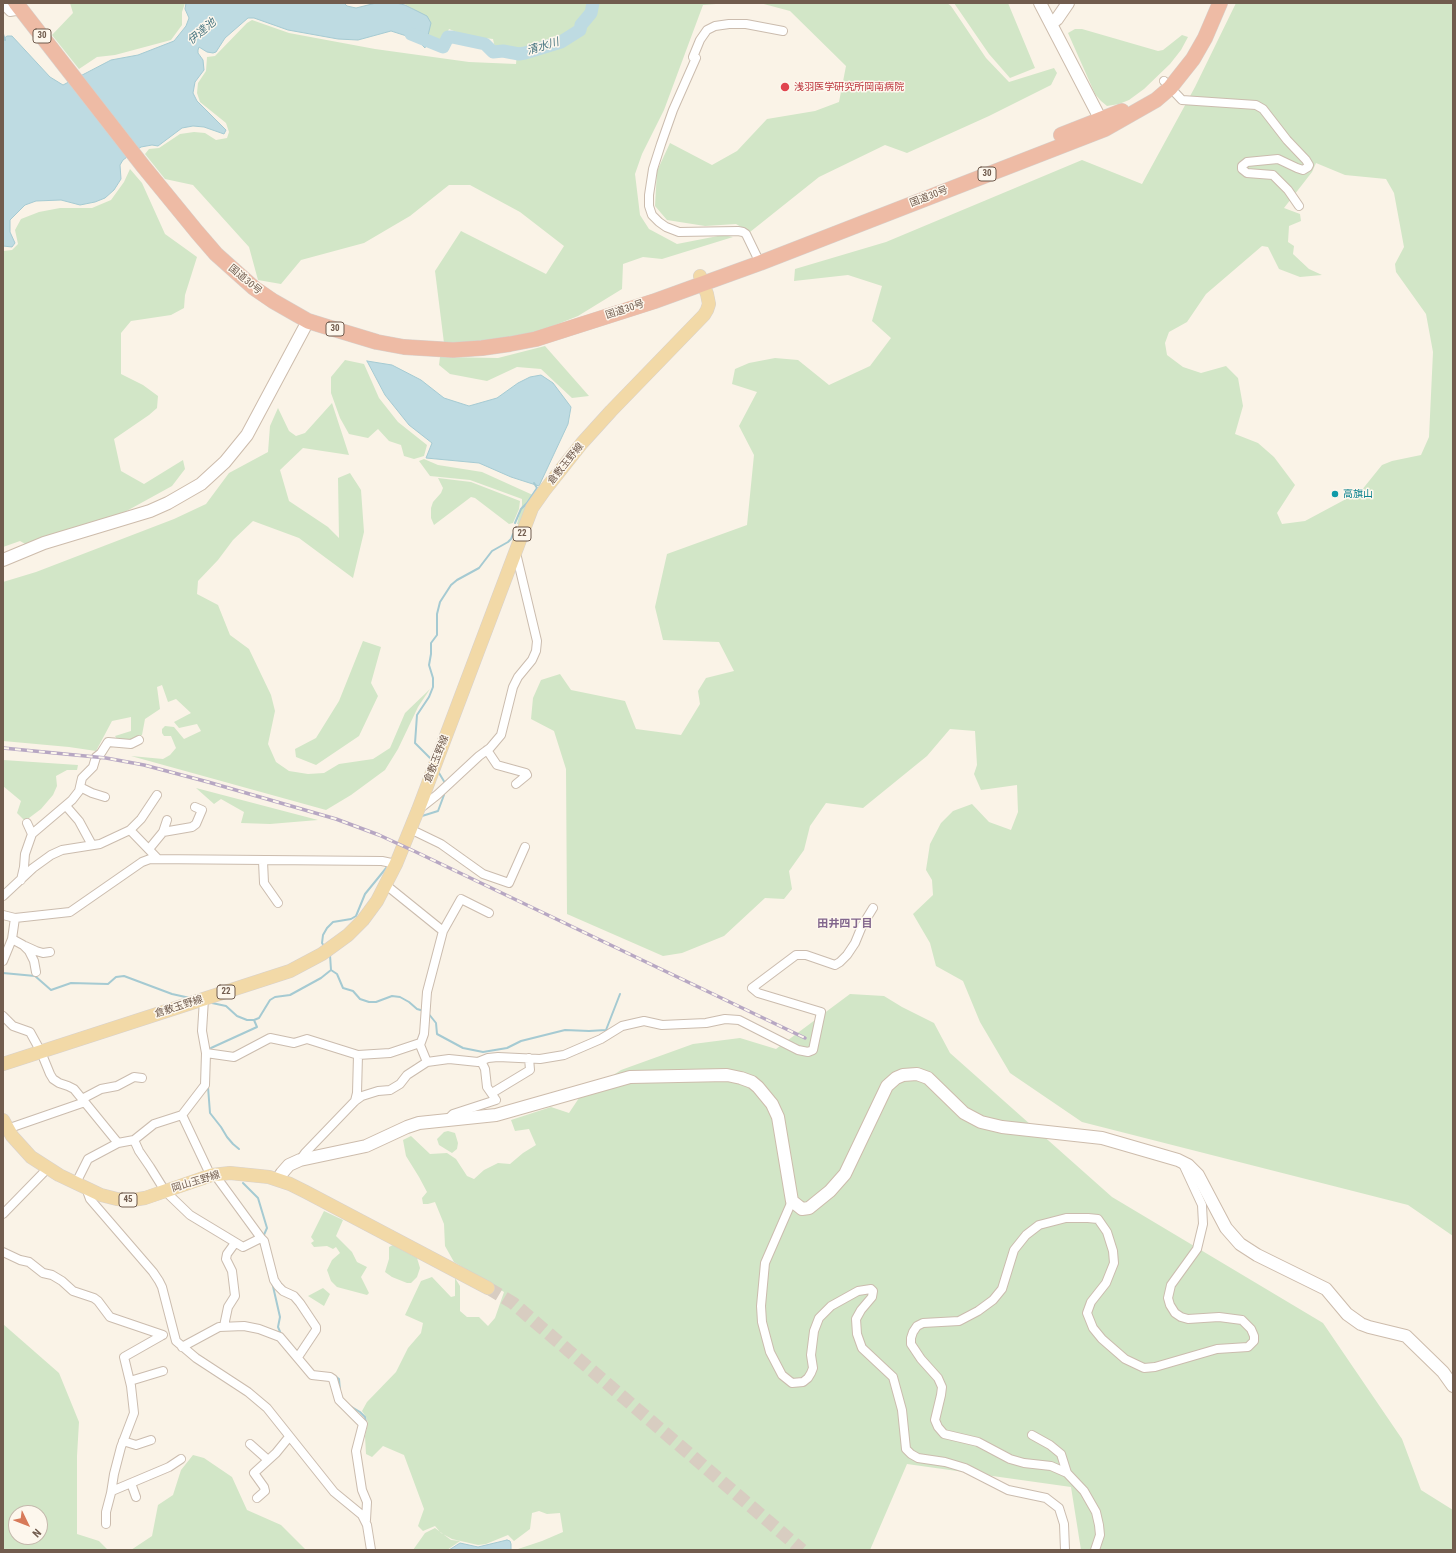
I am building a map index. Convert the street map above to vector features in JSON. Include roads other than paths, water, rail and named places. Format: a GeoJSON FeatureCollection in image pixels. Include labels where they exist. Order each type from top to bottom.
{"type":"FeatureCollection","features":[{"type":"Feature","properties":{"kind":"highway","name":"国道30号"},"geometry":{"type":"LineString","coordinates":[[20,5],[143,166],[197,232],[216,254],[254,288],[308,321],[384,343],[404,347],[453,350],[482,348],[536,339],[655,301],[702,279],[1103,124],[1131,116],[1156,100],[1167,85],[1198,34],[1211,3]]}},
{"type":"Feature","properties":{"kind":"highway","name":"国道30号"},"geometry":{"type":"LineString","coordinates":[[1167,85],[1193,60],[1205,38],[1220,3]]}},
{"type":"Feature","properties":{"kind":"main road","name":"倉敷玉野線"},"geometry":{"type":"LineString","coordinates":[[3,1064],[290,971],[322,954],[348,935],[372,910],[396,864],[418,810],[532,508],[577,449],[611,411],[704,316],[708,310],[709,304],[702,279]]}},
{"type":"Feature","properties":{"kind":"main road","name":"岡山玉野線"},"geometry":{"type":"LineString","coordinates":[[4,1126],[31,1157],[47,1168],[101,1195],[117,1199],[132,1200],[145,1198],[213,1175],[230,1173],[246,1174],[278,1180],[351,1215],[488,1288]]}},
{"type":"Feature","properties":{"kind":"street"},"geometry":{"type":"LineString","coordinates":[[1040,3],[1103,124]]}},
{"type":"Feature","properties":{"kind":"street"},"geometry":{"type":"LineString","coordinates":[[1051,24],[1057,19],[1068,3]]}},
{"type":"Feature","properties":{"kind":"street"},"geometry":{"type":"LineString","coordinates":[[3,5],[10,12],[20,5]]}},
{"type":"Feature","properties":{"kind":"street"},"geometry":{"type":"LineString","coordinates":[[758,258],[746,234],[743,232],[679,232],[666,227],[652,215],[649,206],[649,196],[653,170],[661,144],[673,110],[696,58],[693,57],[700,40],[707,30],[715,26],[746,24],[783,32]]}},
{"type":"Feature","properties":{"kind":"street"},"geometry":{"type":"LineString","coordinates":[[1167,85],[1182,100],[1256,105],[1263,109],[1306,160],[1309,165],[1308,168],[1303,170],[1278,159],[1247,162],[1242,166],[1242,169],[1247,173],[1272,175],[1288,190],[1299,206]]}},
{"type":"Feature","properties":{"kind":"street"},"geometry":{"type":"LineString","coordinates":[[3,560],[44,543],[150,511],[168,503],[201,484],[225,462],[247,435],[308,321]]}},
{"type":"Feature","properties":{"kind":"street"},"geometry":{"type":"LineString","coordinates":[[418,810],[487,750],[501,735],[514,686],[518,677],[532,660],[536,651],[537,641],[515,551]]}},
{"type":"Feature","properties":{"kind":"street"},"geometry":{"type":"LineString","coordinates":[[21,880],[25,854],[32,834],[50,817],[66,806],[79,791],[82,778],[93,766],[96,757],[101,753],[108,742],[131,744],[139,740]]}},
{"type":"Feature","properties":{"kind":"street"},"geometry":{"type":"LineString","coordinates":[[487,750],[497,765],[526,773],[527,775],[516,784]]}},
{"type":"Feature","properties":{"kind":"street"},"geometry":{"type":"LineString","coordinates":[[80,787],[105,797]]}},
{"type":"Feature","properties":{"kind":"street"},"geometry":{"type":"LineString","coordinates":[[5,892],[51,855],[62,850],[100,844],[130,830],[141,819],[156,795]]}},
{"type":"Feature","properties":{"kind":"street"},"geometry":{"type":"LineString","coordinates":[[66,806],[79,821],[92,845]]}},
{"type":"Feature","properties":{"kind":"street"},"geometry":{"type":"LineString","coordinates":[[163,832],[192,827],[196,824],[202,810],[195,807]]}},
{"type":"Feature","properties":{"kind":"street"},"geometry":{"type":"LineString","coordinates":[[149,849],[163,832],[168,820]]}},
{"type":"Feature","properties":{"kind":"street"},"geometry":{"type":"LineString","coordinates":[[27,823],[32,834]]}},
{"type":"Feature","properties":{"kind":"street"},"geometry":{"type":"LineString","coordinates":[[410,829],[441,844],[483,874],[509,883],[526,847]]}},
{"type":"Feature","properties":{"kind":"street"},"geometry":{"type":"LineString","coordinates":[[130,830],[158,859]]}},
{"type":"Feature","properties":{"kind":"street"},"geometry":{"type":"LineString","coordinates":[[3,915],[15,918],[70,912],[142,862],[150,859],[382,861],[396,864]]}},
{"type":"Feature","properties":{"kind":"street"},"geometry":{"type":"LineString","coordinates":[[263,861],[264,883],[278,903]]}},
{"type":"Feature","properties":{"kind":"street"},"geometry":{"type":"LineString","coordinates":[[386,885],[443,931]]}},
{"type":"Feature","properties":{"kind":"street"},"geometry":{"type":"LineString","coordinates":[[427,1062],[420,1043],[424,1034],[427,992],[443,931],[461,899],[489,912]]}},
{"type":"Feature","properties":{"kind":"street"},"geometry":{"type":"LineString","coordinates":[[300,1160],[355,1101],[362,1096],[378,1091],[390,1090],[400,1084],[407,1075],[427,1062],[449,1059],[478,1062],[488,1058],[498,1057],[540,1059],[564,1055],[601,1039],[622,1026],[644,1021],[662,1025],[676,1025],[706,1023],[725,1019],[739,1020],[792,1047],[808,1052],[813,1050],[821,1012],[758,993],[752,988],[796,955],[806,955],[835,965],[840,962],[855,943],[862,926],[873,908]]}},
{"type":"Feature","properties":{"kind":"street"},"geometry":{"type":"LineString","coordinates":[[3,960],[12,939],[15,918]]}},
{"type":"Feature","properties":{"kind":"street"},"geometry":{"type":"LineString","coordinates":[[12,939],[36,951],[50,952]]}},
{"type":"Feature","properties":{"kind":"street"},"geometry":{"type":"LineString","coordinates":[[23,945],[34,961],[36,972]]}},
{"type":"Feature","properties":{"kind":"street"},"geometry":{"type":"LineString","coordinates":[[204,999],[202,1031],[206,1053],[205,1085],[182,1115],[154,1124],[134,1140],[118,1143],[88,1159],[81,1186],[90,1199],[153,1272],[159,1281],[176,1341],[196,1358],[248,1392],[267,1408],[334,1492],[366,1520]]}},
{"type":"Feature","properties":{"kind":"street"},"geometry":{"type":"LineString","coordinates":[[3,1016],[13,1026],[30,1032],[53,1079],[74,1089],[118,1143]]}},
{"type":"Feature","properties":{"kind":"street"},"geometry":{"type":"LineString","coordinates":[[206,1053],[234,1057],[270,1038],[294,1043],[306,1039],[358,1055],[390,1053],[420,1043]]}},
{"type":"Feature","properties":{"kind":"street"},"geometry":{"type":"LineString","coordinates":[[355,1101],[357,1092],[358,1055]]}},
{"type":"Feature","properties":{"kind":"street"},"geometry":{"type":"LineString","coordinates":[[492,1093],[530,1070],[529,1058]]}},
{"type":"Feature","properties":{"kind":"street"},"geometry":{"type":"LineString","coordinates":[[448,1120],[453,1114],[496,1100],[487,1087],[485,1069],[481,1061]]}},
{"type":"Feature","properties":{"kind":"street"},"geometry":{"type":"LineString","coordinates":[[792,1201],[802,1209],[809,1208],[830,1191],[845,1174],[887,1086],[896,1078],[910,1074],[917,1074],[928,1078],[964,1112],[980,1122],[1002,1127],[1102,1138],[1188,1165],[1198,1175],[1226,1228],[1240,1244],[1257,1255],[1326,1289],[1348,1314],[1361,1324],[1406,1336],[1443,1372],[1453,1386]]}},
{"type":"Feature","properties":{"kind":"street"},"geometry":{"type":"LineString","coordinates":[[278,1180],[289,1166],[300,1160],[366,1146],[407,1127],[429,1121],[496,1115],[630,1077],[727,1075],[741,1078],[758,1087],[772,1104],[778,1117],[792,1201],[765,1263],[761,1306],[762,1322],[770,1352],[782,1375],[792,1383],[803,1382],[808,1378],[812,1373],[813,1368],[811,1355],[814,1331],[819,1318],[831,1306],[858,1291],[871,1289],[873,1291],[872,1297],[861,1310],[856,1319],[857,1334],[862,1348],[893,1377],[902,1410],[906,1449],[910,1454],[918,1458],[945,1462],[965,1468],[1008,1490],[1046,1498],[1059,1508],[1064,1524],[1065,1550]]}},
{"type":"Feature","properties":{"kind":"street"},"geometry":{"type":"LineString","coordinates":[[4,1126],[84,1100],[100,1089],[117,1086],[134,1077],[142,1078]]}},
{"type":"Feature","properties":{"kind":"street"},"geometry":{"type":"LineString","coordinates":[[182,1115],[208,1170],[262,1238],[274,1280],[283,1291],[294,1296],[317,1328],[299,1356]]}},
{"type":"Feature","properties":{"kind":"street"},"geometry":{"type":"LineString","coordinates":[[134,1140],[138,1151],[165,1191],[190,1215],[243,1247],[262,1238]]}},
{"type":"Feature","properties":{"kind":"street"},"geometry":{"type":"LineString","coordinates":[[1095,1550],[1100,1535],[1096,1512],[1084,1491],[1067,1474],[1051,1466],[1024,1463],[1010,1459],[978,1442],[944,1434],[938,1428],[935,1420],[942,1387],[938,1378],[921,1359],[911,1344],[911,1338],[917,1326],[923,1323],[959,1321],[978,1311],[993,1300],[1002,1289],[1014,1250],[1026,1235],[1039,1225],[1066,1218],[1094,1218],[1103,1225],[1107,1232],[1113,1251],[1114,1263],[1106,1283],[1091,1302],[1087,1312],[1093,1328],[1102,1339],[1124,1359],[1144,1368],[1155,1367],[1217,1349],[1248,1347],[1254,1341],[1254,1336],[1251,1329],[1242,1320],[1219,1317],[1188,1319],[1175,1313],[1170,1305],[1168,1298],[1171,1285],[1197,1249],[1204,1224],[1202,1205],[1182,1162]]}},
{"type":"Feature","properties":{"kind":"street"},"geometry":{"type":"LineString","coordinates":[[3,1214],[47,1168]]}},
{"type":"Feature","properties":{"kind":"street"},"geometry":{"type":"LineString","coordinates":[[224,1326],[228,1307],[235,1296],[232,1271],[226,1258],[235,1242]]}},
{"type":"Feature","properties":{"kind":"street"},"geometry":{"type":"LineString","coordinates":[[3,1252],[20,1260],[29,1262],[43,1273],[52,1275],[62,1281],[73,1291],[94,1298],[110,1317],[128,1322],[161,1336]]}},
{"type":"Feature","properties":{"kind":"street"},"geometry":{"type":"LineString","coordinates":[[182,1347],[220,1327],[244,1326],[280,1337],[299,1356],[312,1375],[330,1377],[333,1379],[339,1400],[363,1424],[356,1451],[362,1490],[366,1502],[366,1520],[371,1550]]}},
{"type":"Feature","properties":{"kind":"street"},"geometry":{"type":"LineString","coordinates":[[106,1524],[106,1512],[112,1491],[114,1474],[123,1441],[134,1413],[130,1381],[124,1357],[161,1336],[173,1334]]}},
{"type":"Feature","properties":{"kind":"street"},"geometry":{"type":"LineString","coordinates":[[130,1381],[163,1371]]}},
{"type":"Feature","properties":{"kind":"street"},"geometry":{"type":"LineString","coordinates":[[1032,1435],[1050,1445],[1061,1454],[1067,1474]]}},
{"type":"Feature","properties":{"kind":"street"},"geometry":{"type":"LineString","coordinates":[[257,1498],[265,1491],[264,1487],[254,1473],[289,1437]]}},
{"type":"Feature","properties":{"kind":"street"},"geometry":{"type":"LineString","coordinates":[[123,1441],[136,1445],[151,1440]]}},
{"type":"Feature","properties":{"kind":"street"},"geometry":{"type":"LineString","coordinates":[[250,1444],[268,1460]]}},
{"type":"Feature","properties":{"kind":"street"},"geometry":{"type":"LineString","coordinates":[[112,1491],[169,1467],[181,1459]]}},
{"type":"Feature","properties":{"kind":"street"},"geometry":{"type":"LineString","coordinates":[[131,1483],[136,1497]]}},
{"type":"Feature","properties":{"kind":"water","name":"伊達池"},"geometry":{"type":"Polygon","coordinates":[[[186,3],[344,3],[347,6],[356,8],[376,3],[396,3],[405,5],[427,16],[431,23],[425,48],[416,39],[391,31],[358,40],[338,39],[288,30],[254,18],[248,18],[225,38],[216,52],[207,52],[199,47],[198,50],[198,53],[203,60],[204,70],[195,82],[193,93],[197,101],[226,130],[224,134],[204,127],[193,126],[182,128],[158,146],[152,145],[141,147],[123,160],[120,165],[121,179],[114,190],[105,198],[95,202],[80,205],[61,200],[36,201],[25,205],[10,220],[10,232],[15,243],[12,247],[3,246],[3,39],[7,36],[12,36],[50,77],[63,85],[111,60],[138,55],[174,41],[186,26],[189,18],[185,9],[186,3]]]}},
{"type":"Feature","properties":{"kind":"water"},"geometry":{"type":"Polygon","coordinates":[[[367,361],[392,365],[421,380],[444,398],[469,406],[497,398],[518,383],[530,377],[541,375],[553,383],[571,407],[568,424],[539,486],[511,477],[479,463],[426,458],[432,443],[409,425],[385,395],[367,361]]]}},
{"type":"Feature","properties":{"kind":"water"},"geometry":{"type":"Polygon","coordinates":[[[507,1540],[510,1541],[511,1550],[449,1550],[460,1543],[478,1547],[507,1540]]]}},
{"type":"Feature","properties":{"kind":"waterway","name":"清水川"},"geometry":{"type":"LineString","coordinates":[[411,34],[443,47],[448,37],[452,37],[485,44],[493,52],[503,51],[519,54],[525,53],[561,42],[580,30],[581,25],[591,13],[593,3]]}},
{"type":"Feature","properties":{"kind":"waterway"},"geometry":{"type":"LineString","coordinates":[[3,34],[5,40]]}},
{"type":"Feature","properties":{"kind":"waterway"},"geometry":{"type":"LineString","coordinates":[[515,523],[521,509],[537,488],[534,483]]}},
{"type":"Feature","properties":{"kind":"waterway"},"geometry":{"type":"LineString","coordinates":[[430,758],[415,743],[417,715],[429,697],[433,687],[433,678],[429,665],[431,643],[437,635],[437,614],[440,602],[451,585],[479,568],[492,551],[508,542],[513,534]]}},
{"type":"Feature","properties":{"kind":"waterway"},"geometry":{"type":"LineString","coordinates":[[439,773],[445,783]]}},
{"type":"Feature","properties":{"kind":"waterway"},"geometry":{"type":"LineString","coordinates":[[422,816],[438,811],[444,795]]}},
{"type":"Feature","properties":{"kind":"waterway"},"geometry":{"type":"LineString","coordinates":[[324,946],[322,943],[323,935],[327,928],[333,922],[351,919],[356,916],[365,894],[387,867]]}},
{"type":"Feature","properties":{"kind":"waterway"},"geometry":{"type":"LineString","coordinates":[[330,955],[331,970]]}},
{"type":"Feature","properties":{"kind":"waterway"},"geometry":{"type":"LineString","coordinates":[[212,1003],[226,1006],[237,1016],[247,1020],[254,1020],[259,1018],[270,1000],[275,997],[290,995],[321,978],[331,970],[337,974],[343,988],[353,991],[360,999],[369,1002],[376,1002],[392,996],[400,997],[417,1009],[424,1011]]}},
{"type":"Feature","properties":{"kind":"waterway"},"geometry":{"type":"LineString","coordinates":[[3,973],[35,976],[51,990],[71,983],[108,984],[116,977],[124,976],[172,994],[190,998]]}},
{"type":"Feature","properties":{"kind":"waterway"},"geometry":{"type":"LineString","coordinates":[[428,1013],[436,1023],[437,1034],[463,1048],[483,1052],[507,1048],[521,1041],[565,1030],[606,1030],[620,994]]}},
{"type":"Feature","properties":{"kind":"waterway"},"geometry":{"type":"LineString","coordinates":[[211,1048],[257,1027],[254,1020]]}},
{"type":"Feature","properties":{"kind":"waterway"},"geometry":{"type":"LineString","coordinates":[[208,1087],[210,1113],[227,1137],[239,1149]]}},
{"type":"Feature","properties":{"kind":"waterway"},"geometry":{"type":"LineString","coordinates":[[243,1183],[258,1198],[267,1228],[263,1237]]}},
{"type":"Feature","properties":{"kind":"waterway"},"geometry":{"type":"LineString","coordinates":[[272,1282],[280,1317],[278,1327],[281,1334]]}},
{"type":"Feature","properties":{"kind":"waterway"},"geometry":{"type":"LineString","coordinates":[[335,1376],[339,1379],[340,1390]]}},
{"type":"Feature","properties":{"kind":"waterway"},"geometry":{"type":"LineString","coordinates":[[350,1406],[360,1412],[365,1417],[366,1422]]}},
{"type":"Feature","properties":{"kind":"tunnel"},"geometry":{"type":"LineString","coordinates":[[488,1288],[513,1303],[802,1550]]}},
{"type":"Feature","properties":{"kind":"railway"},"geometry":{"type":"LineString","coordinates":[[3,748],[106,758],[144,765],[336,819],[379,835],[416,852],[805,1038]]}},
{"type":"Feature","properties":{"kind":"place","name":"浅羽医学研究所岡南病院"},"geometry":{"type":"Point","coordinates":[785,87]}},
{"type":"Feature","properties":{"kind":"place","name":"高旗山"},"geometry":{"type":"Point","coordinates":[1335,494]}},
{"type":"Feature","properties":{"kind":"district","name":"田井四丁目"},"geometry":{"type":"Point","coordinates":[845,924]}}]}
